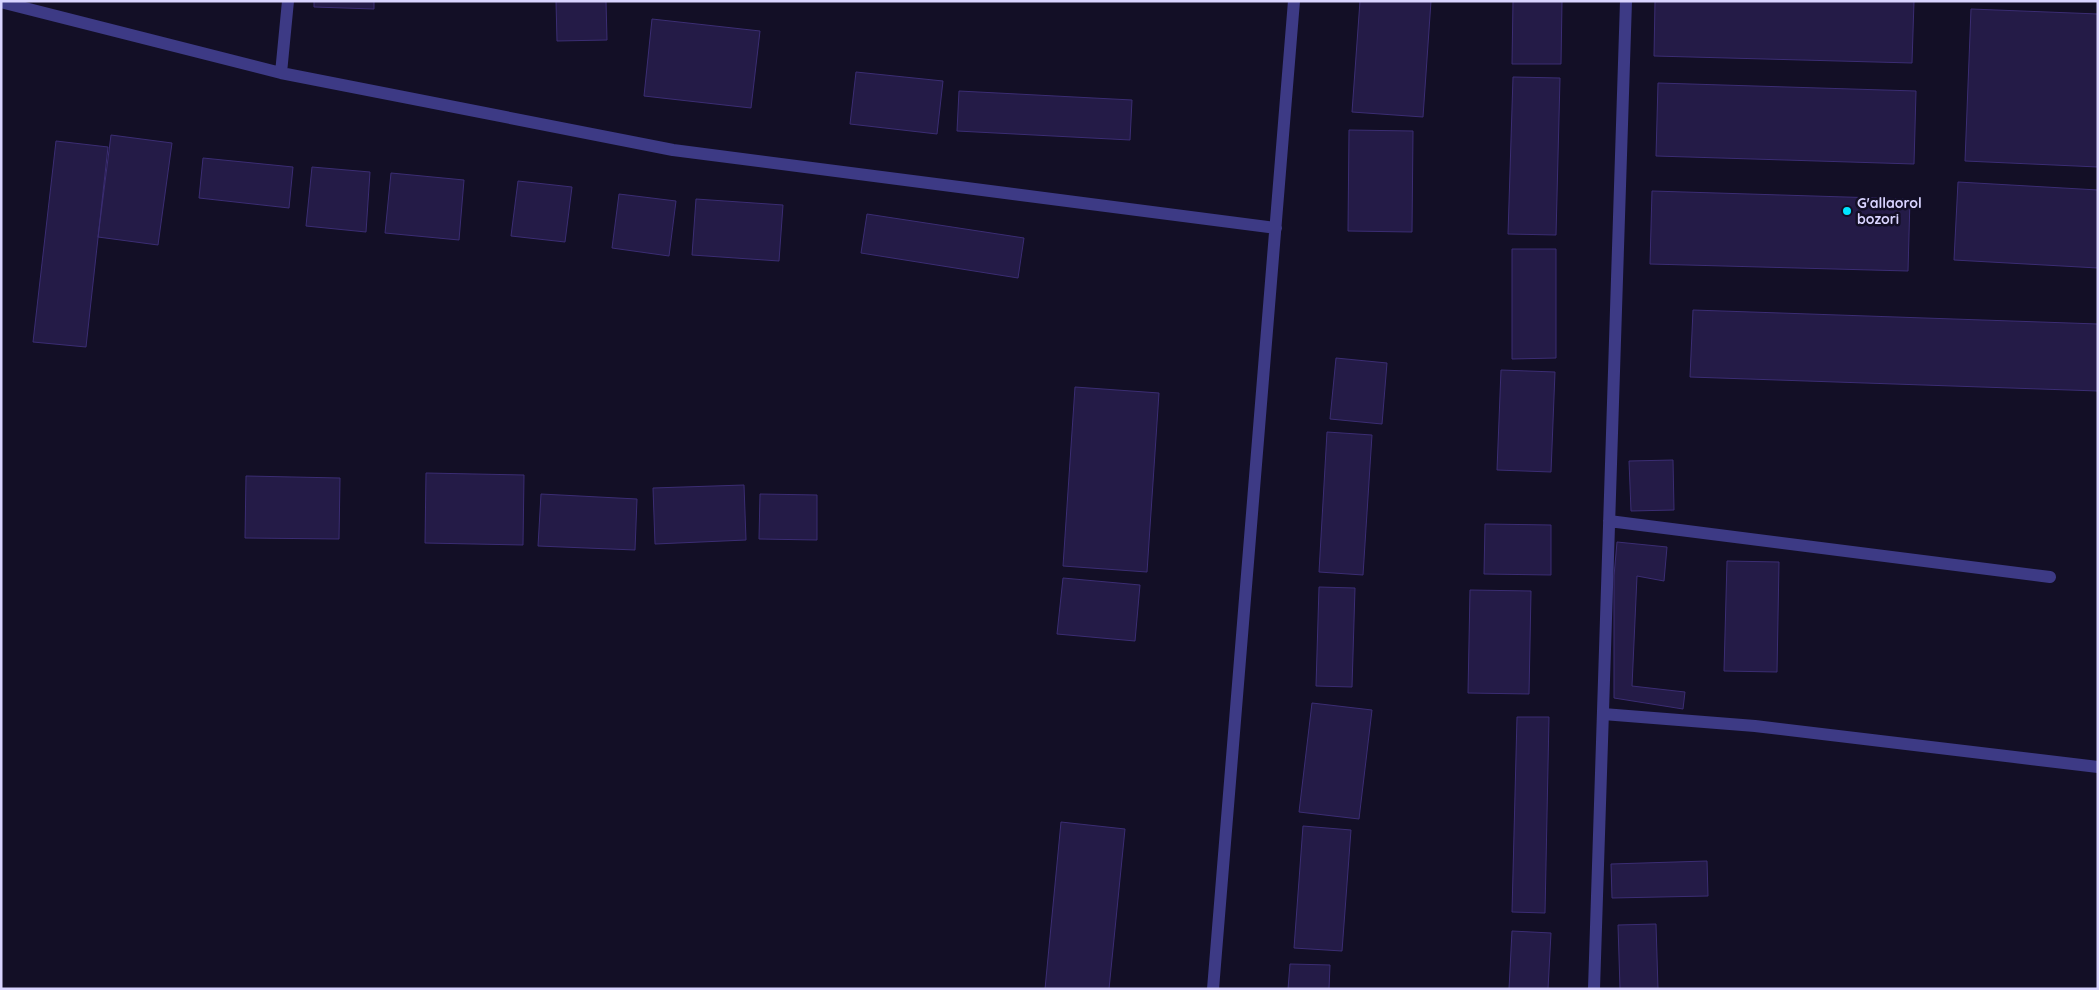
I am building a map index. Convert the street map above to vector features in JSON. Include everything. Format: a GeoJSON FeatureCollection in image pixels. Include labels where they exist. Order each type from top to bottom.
{"type":"FeatureCollection","features":[{"type":"Feature","properties":{"kind":"street"},"geometry":{"type":"LineString","coordinates":[[281,73],[288,1]]}},
{"type":"Feature","properties":{"kind":"street"},"geometry":{"type":"LineString","coordinates":[[1213,989],[1294,1]]}},
{"type":"Feature","properties":{"kind":"street"},"geometry":{"type":"LineString","coordinates":[[1594,989],[1626,1]]}},
{"type":"Feature","properties":{"kind":"street"},"geometry":{"type":"LineString","coordinates":[[1,2],[281,73],[673,150],[1276,228]]}},
{"type":"Feature","properties":{"kind":"street"},"geometry":{"type":"LineString","coordinates":[[1609,521],[2050,577]]}},
{"type":"Feature","properties":{"kind":"street"},"geometry":{"type":"LineString","coordinates":[[1603,714],[1755,726],[2098,767]]}},
{"type":"Feature","properties":{"kind":"building"},"geometry":{"type":"Polygon","coordinates":[[[314,1],[374,1],[374,9],[314,7],[314,1]]]}},
{"type":"Feature","properties":{"kind":"building"},"geometry":{"type":"Polygon","coordinates":[[[556,1],[606,1],[607,40],[557,41],[556,1]]]}},
{"type":"Feature","properties":{"kind":"building"},"geometry":{"type":"Polygon","coordinates":[[[1360,1],[1431,1],[1423,117],[1352,112],[1360,1]]]}},
{"type":"Feature","properties":{"kind":"building"},"geometry":{"type":"Polygon","coordinates":[[[1513,1],[1562,1],[1561,64],[1512,64],[1513,1]]]}},
{"type":"Feature","properties":{"kind":"building"},"geometry":{"type":"Polygon","coordinates":[[[1655,1],[1914,1],[1912,63],[1654,56],[1655,1]]]}},
{"type":"Feature","properties":{"kind":"building"},"geometry":{"type":"Polygon","coordinates":[[[1971,9],[2098,14],[2098,167],[1965,161],[1971,9]]]}},
{"type":"Feature","properties":{"kind":"building"},"geometry":{"type":"Polygon","coordinates":[[[652,19],[760,31],[751,108],[644,96],[652,19]]]}},
{"type":"Feature","properties":{"kind":"building"},"geometry":{"type":"Polygon","coordinates":[[[856,72],[943,81],[937,134],[850,124],[856,72]]]}},
{"type":"Feature","properties":{"kind":"building"},"geometry":{"type":"Polygon","coordinates":[[[1513,77],[1560,78],[1556,235],[1508,234],[1513,77]]]}},
{"type":"Feature","properties":{"kind":"building"},"geometry":{"type":"Polygon","coordinates":[[[1658,83],[1916,91],[1914,164],[1656,156],[1658,83]]]}},
{"type":"Feature","properties":{"kind":"building"},"geometry":{"type":"Polygon","coordinates":[[[959,91],[1132,100],[1130,140],[957,131],[959,91]]]}},
{"type":"Feature","properties":{"kind":"building"},"geometry":{"type":"Polygon","coordinates":[[[1349,130],[1413,131],[1412,232],[1348,231],[1349,130]]]}},
{"type":"Feature","properties":{"kind":"building"},"geometry":{"type":"Polygon","coordinates":[[[111,135],[172,143],[158,245],[98,237],[111,135]]]}},
{"type":"Feature","properties":{"kind":"building"},"geometry":{"type":"Polygon","coordinates":[[[56,141],[108,147],[86,347],[33,342],[56,141]]]}},
{"type":"Feature","properties":{"kind":"building"},"geometry":{"type":"Polygon","coordinates":[[[203,158],[293,167],[289,208],[199,198],[203,158]]]}},
{"type":"Feature","properties":{"kind":"building"},"geometry":{"type":"Polygon","coordinates":[[[312,167],[370,172],[366,232],[306,226],[312,167]]]}},
{"type":"Feature","properties":{"kind":"building"},"geometry":{"type":"Polygon","coordinates":[[[391,173],[464,180],[459,240],[385,233],[391,173]]]}},
{"type":"Feature","properties":{"kind":"building"},"geometry":{"type":"Polygon","coordinates":[[[518,181],[572,187],[565,242],[511,236],[518,181]]]}},
{"type":"Feature","properties":{"kind":"building"},"geometry":{"type":"Polygon","coordinates":[[[1958,182],[2098,190],[2098,268],[1954,260],[1958,182]]]}},
{"type":"Feature","properties":{"kind":"building"},"geometry":{"type":"Polygon","coordinates":[[[1652,191],[1910,199],[1908,271],[1650,264],[1652,191]]]}},
{"type":"Feature","properties":{"kind":"building"},"geometry":{"type":"Polygon","coordinates":[[[619,194],[676,201],[669,256],[612,248],[619,194]]]}},
{"type":"Feature","properties":{"kind":"building"},"geometry":{"type":"Polygon","coordinates":[[[696,199],[783,205],[779,261],[692,255],[696,199]]]}},
{"type":"Feature","properties":{"kind":"building"},"geometry":{"type":"Polygon","coordinates":[[[867,214],[1024,238],[1018,278],[861,253],[867,214]]]}},
{"type":"Feature","properties":{"kind":"building"},"geometry":{"type":"Polygon","coordinates":[[[1512,249],[1556,249],[1556,358],[1512,359],[1512,249]]]}},
{"type":"Feature","properties":{"kind":"building"},"geometry":{"type":"Polygon","coordinates":[[[1693,310],[2098,324],[2098,391],[1690,377],[1693,310]]]}},
{"type":"Feature","properties":{"kind":"building"},"geometry":{"type":"Polygon","coordinates":[[[1336,358],[1387,363],[1382,424],[1330,419],[1336,358]]]}},
{"type":"Feature","properties":{"kind":"building"},"geometry":{"type":"Polygon","coordinates":[[[1501,370],[1555,372],[1551,472],[1497,470],[1501,370]]]}},
{"type":"Feature","properties":{"kind":"building"},"geometry":{"type":"Polygon","coordinates":[[[1075,387],[1159,393],[1147,572],[1063,566],[1075,387]]]}},
{"type":"Feature","properties":{"kind":"building"},"geometry":{"type":"Polygon","coordinates":[[[1327,432],[1372,435],[1363,575],[1319,572],[1327,432]]]}},
{"type":"Feature","properties":{"kind":"building"},"geometry":{"type":"Polygon","coordinates":[[[1673,460],[1674,510],[1631,511],[1629,461],[1673,460]]]}},
{"type":"Feature","properties":{"kind":"building"},"geometry":{"type":"Polygon","coordinates":[[[426,473],[524,475],[523,545],[425,543],[426,473]]]}},
{"type":"Feature","properties":{"kind":"building"},"geometry":{"type":"Polygon","coordinates":[[[246,476],[340,478],[339,539],[245,538],[246,476]]]}},
{"type":"Feature","properties":{"kind":"building"},"geometry":{"type":"Polygon","coordinates":[[[744,485],[746,540],[655,544],[653,488],[744,485]]]}},
{"type":"Feature","properties":{"kind":"building"},"geometry":{"type":"Polygon","coordinates":[[[541,494],[637,499],[635,550],[538,546],[541,494]]]}},
{"type":"Feature","properties":{"kind":"building"},"geometry":{"type":"Polygon","coordinates":[[[760,494],[817,495],[817,540],[759,539],[760,494]]]}},
{"type":"Feature","properties":{"kind":"building"},"geometry":{"type":"Polygon","coordinates":[[[1485,524],[1551,525],[1551,575],[1484,574],[1485,524]]]}},
{"type":"Feature","properties":{"kind":"building"},"geometry":{"type":"Polygon","coordinates":[[[1617,542],[1667,547],[1664,581],[1637,576],[1632,686],[1685,692],[1683,709],[1614,698],[1614,576],[1617,542]]]}},
{"type":"Feature","properties":{"kind":"building"},"geometry":{"type":"Polygon","coordinates":[[[1727,561],[1779,562],[1777,672],[1724,671],[1727,561]]]}},
{"type":"Feature","properties":{"kind":"building"},"geometry":{"type":"Polygon","coordinates":[[[1063,578],[1140,585],[1135,641],[1057,634],[1063,578]]]}},
{"type":"Feature","properties":{"kind":"building"},"geometry":{"type":"Polygon","coordinates":[[[1319,587],[1355,588],[1352,687],[1316,686],[1319,587]]]}},
{"type":"Feature","properties":{"kind":"building"},"geometry":{"type":"Polygon","coordinates":[[[1470,590],[1531,591],[1529,694],[1468,693],[1470,590]]]}},
{"type":"Feature","properties":{"kind":"building"},"geometry":{"type":"Polygon","coordinates":[[[1312,703],[1372,710],[1359,819],[1299,812],[1312,703]]]}},
{"type":"Feature","properties":{"kind":"building"},"geometry":{"type":"Polygon","coordinates":[[[1517,717],[1549,717],[1545,913],[1512,912],[1517,717]]]}},
{"type":"Feature","properties":{"kind":"building"},"geometry":{"type":"Polygon","coordinates":[[[1061,822],[1125,829],[1109,989],[1045,989],[1061,822]]]}},
{"type":"Feature","properties":{"kind":"building"},"geometry":{"type":"Polygon","coordinates":[[[1303,826],[1351,830],[1342,951],[1294,948],[1303,826]]]}},
{"type":"Feature","properties":{"kind":"building"},"geometry":{"type":"Polygon","coordinates":[[[1707,861],[1708,896],[1612,898],[1611,864],[1707,861]]]}},
{"type":"Feature","properties":{"kind":"building"},"geometry":{"type":"Polygon","coordinates":[[[1656,924],[1658,989],[1620,989],[1618,925],[1656,924]]]}},
{"type":"Feature","properties":{"kind":"building"},"geometry":{"type":"Polygon","coordinates":[[[1512,931],[1551,933],[1548,989],[1509,989],[1512,931]]]}},
{"type":"Feature","properties":{"kind":"building"},"geometry":{"type":"Polygon","coordinates":[[[1290,964],[1330,965],[1329,989],[1288,989],[1290,964]]]}},
{"type":"Feature","properties":{"kind":"place","name":"G'allaorol bozori"},"geometry":{"type":"Point","coordinates":[1847,211]}}]}
